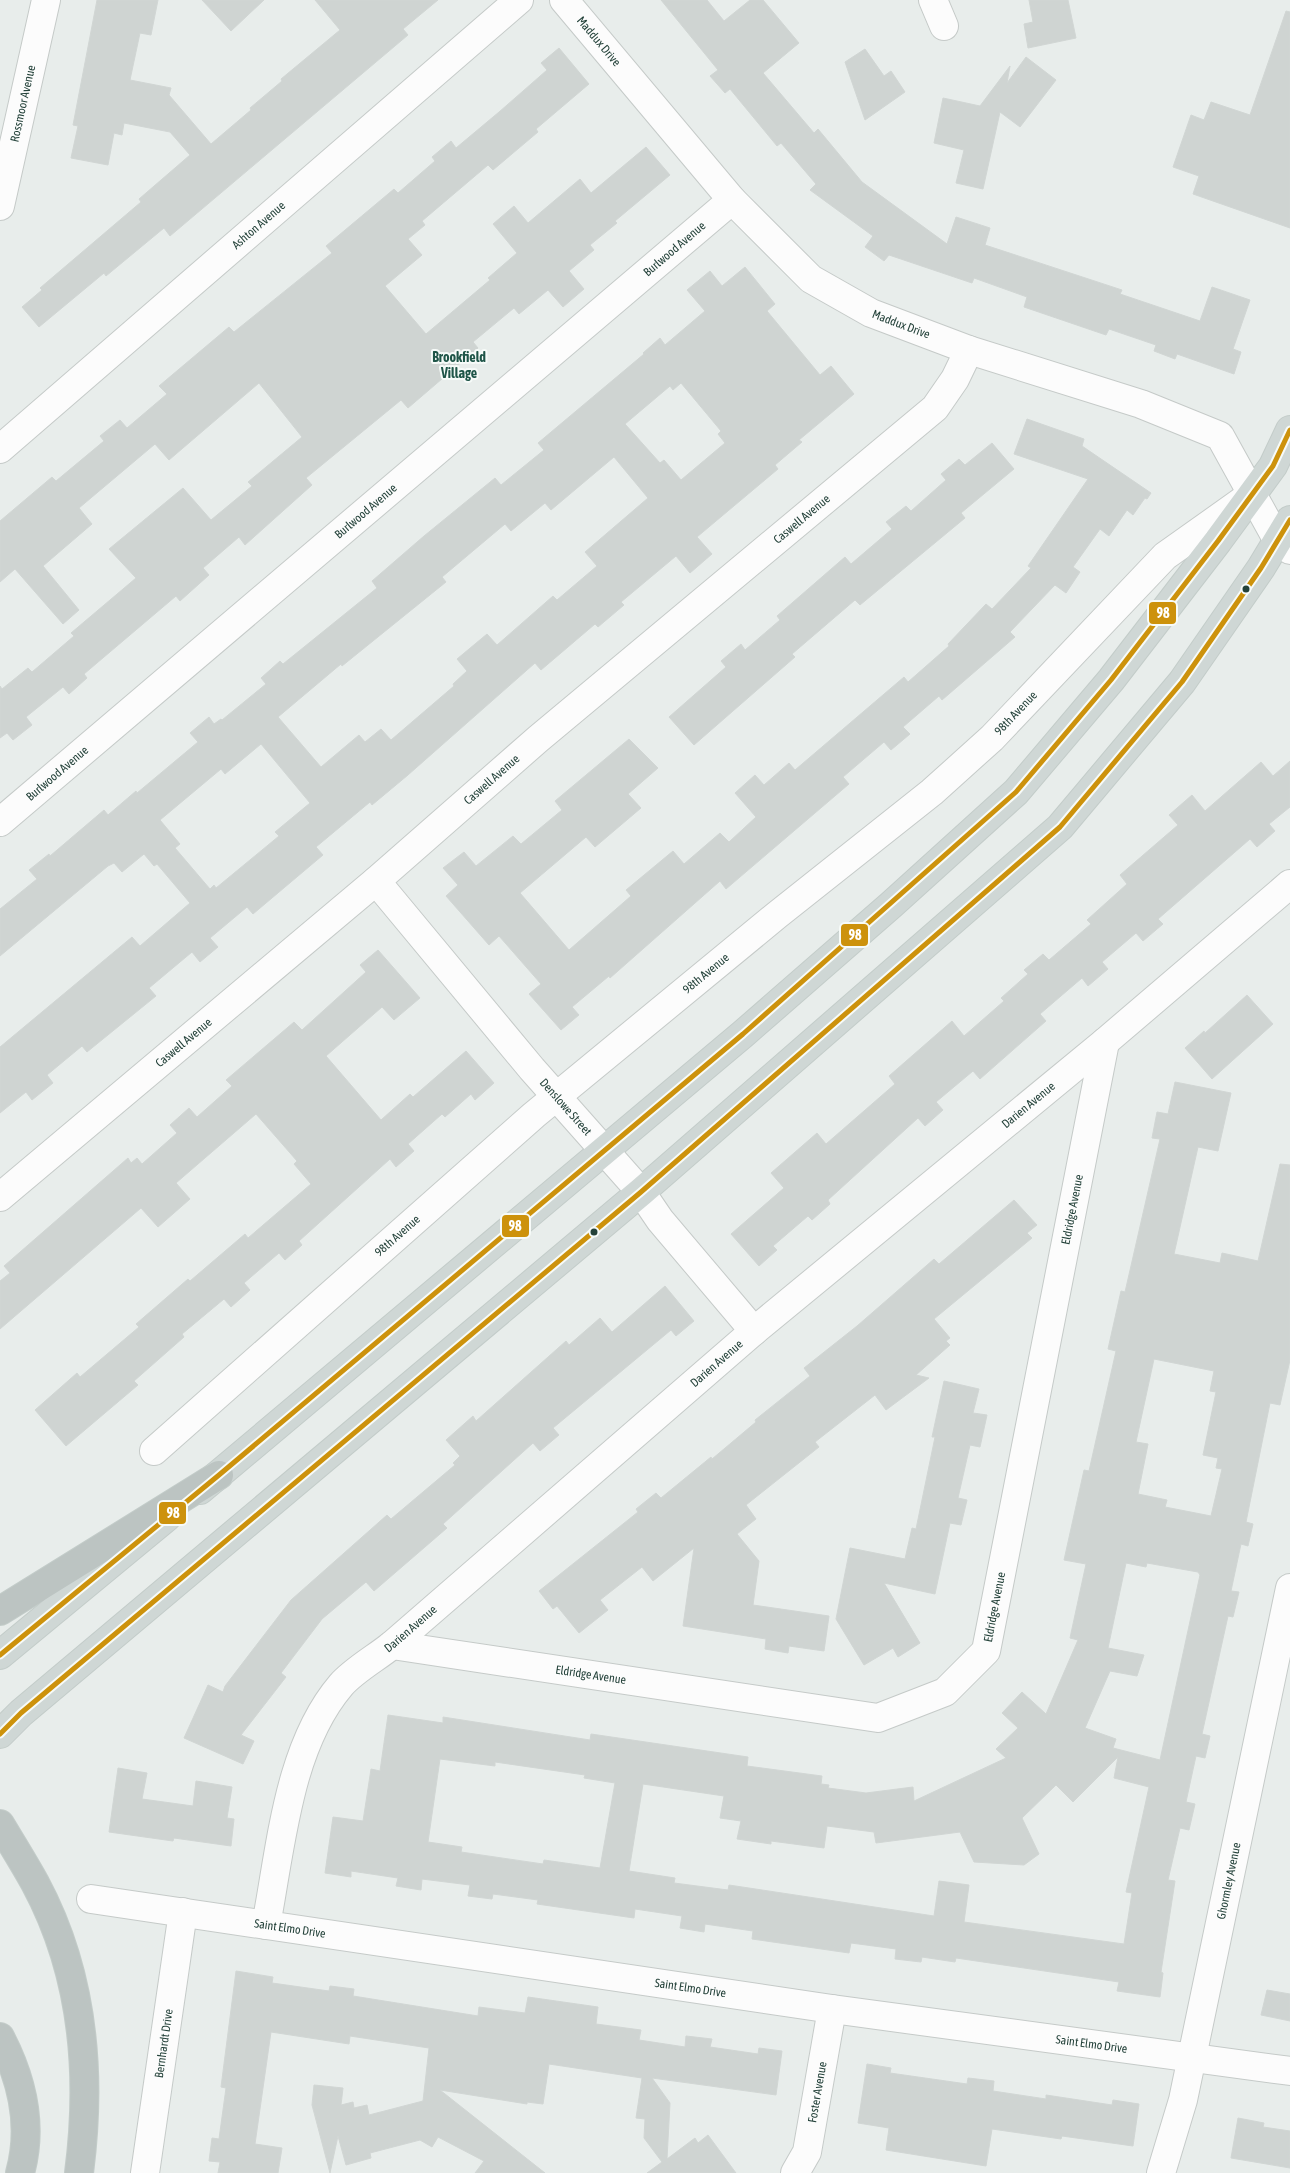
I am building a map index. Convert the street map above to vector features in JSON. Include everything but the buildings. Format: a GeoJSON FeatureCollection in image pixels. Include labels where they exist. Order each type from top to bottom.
{"type":"FeatureCollection","features":[{"type":"Feature","properties":{"kind":"highway"},"geometry":{"type":"LineString","coordinates":[[0,1611],[219,1474]]}},
{"type":"Feature","properties":{"kind":"highway"},"geometry":{"type":"LineString","coordinates":[[0,1824],[36,1884],[50,1916],[67,1964],[79,2009],[83,2032],[86,2094],[79,2173]]}},
{"type":"Feature","properties":{"kind":"highway"},"geometry":{"type":"LineString","coordinates":[[0,2037],[13,2062],[23,2097],[26,2132],[20,2173]]}},
{"type":"Feature","properties":{"kind":"main road","name":"98th Avenue"},"geometry":{"type":"LineString","coordinates":[[0,1655],[219,1474],[757,1021],[891,905],[1016,792],[1111,680],[1253,494],[1273,466],[1290,430]]}},
{"type":"Feature","properties":{"kind":"main road"},"geometry":{"type":"LineString","coordinates":[[0,1734],[29,1707],[640,1192],[1060,827],[1182,682],[1286,537]]}},
{"type":"Feature","properties":{"kind":"street","name":"Rossmoor Avenue"},"geometry":{"type":"LineString","coordinates":[[0,206],[46,0]]}},
{"type":"Feature","properties":{"kind":"street","name":"Ashton Avenue"},"geometry":{"type":"LineString","coordinates":[[0,449],[519,0]]}},
{"type":"Feature","properties":{"kind":"street","name":"Maddux Drive"},"geometry":{"type":"LineString","coordinates":[[564,0],[732,200],[811,278],[872,313],[970,350],[1141,404],[1220,436],[1253,494],[1286,537]]}},
{"type":"Feature","properties":{"kind":"street"},"geometry":{"type":"LineString","coordinates":[[933,0],[944,26]]}},
{"type":"Feature","properties":{"kind":"street","name":"Burlwood Avenue"},"geometry":{"type":"LineString","coordinates":[[0,822],[732,200]]}},
{"type":"Feature","properties":{"kind":"street","name":"Caswell Avenue"},"geometry":{"type":"LineString","coordinates":[[0,1197],[376,881],[538,739],[934,408],[955,379],[970,350]]}},
{"type":"Feature","properties":{"kind":"street","name":"98th Avenue"},"geometry":{"type":"LineString","coordinates":[[154,1451],[557,1096],[777,915],[932,792],[992,738],[1165,556],[1253,494]]}},
{"type":"Feature","properties":{"kind":"street","name":"Denslowe Street"},"geometry":{"type":"LineString","coordinates":[[376,881],[532,1070],[640,1192],[660,1220],[754,1332]]}},
{"type":"Feature","properties":{"kind":"street","name":"Darien Avenue"},"geometry":{"type":"LineString","coordinates":[[266,1925],[292,1784],[309,1736],[342,1684],[392,1646],[754,1332],[1105,1042],[1290,884]]}},
{"type":"Feature","properties":{"kind":"street","name":"Eldridge Avenue"},"geometry":{"type":"LineString","coordinates":[[392,1646],[878,1718],[945,1692],[986,1650],[1105,1042]]}},
{"type":"Feature","properties":{"kind":"street","name":"Ghormley Avenue"},"geometry":{"type":"LineString","coordinates":[[1161,2173],[1183,2100],[1290,1588]]}},
{"type":"Feature","properties":{"kind":"street","name":"Saint Elmo Drive"},"geometry":{"type":"LineString","coordinates":[[92,1899],[832,2009],[1290,2072]]}},
{"type":"Feature","properties":{"kind":"street","name":"Bernhardt Drive"},"geometry":{"type":"LineString","coordinates":[[145,2173],[183,1912]]}},
{"type":"Feature","properties":{"kind":"street","name":"Foster Avenue"},"geometry":{"type":"LineString","coordinates":[[795,2173],[807,2152],[832,2009]]}},
{"type":"Feature","properties":{"kind":"transit line","name":"98"},"geometry":{"type":"LineString","coordinates":[[0,1655],[219,1475],[743,1034],[1016,792],[1111,680],[1218,541],[1273,466],[1290,430]]}},
{"type":"Feature","properties":{"kind":"transit line","name":"98"},"geometry":{"type":"LineString","coordinates":[[0,1734],[21,1713],[641,1192],[1060,827],[1182,682],[1261,568],[1290,520]]}},
{"type":"Feature","properties":{"kind":"district","name":"Brookfield Village"},"geometry":{"type":"Point","coordinates":[459,366]}}]}
